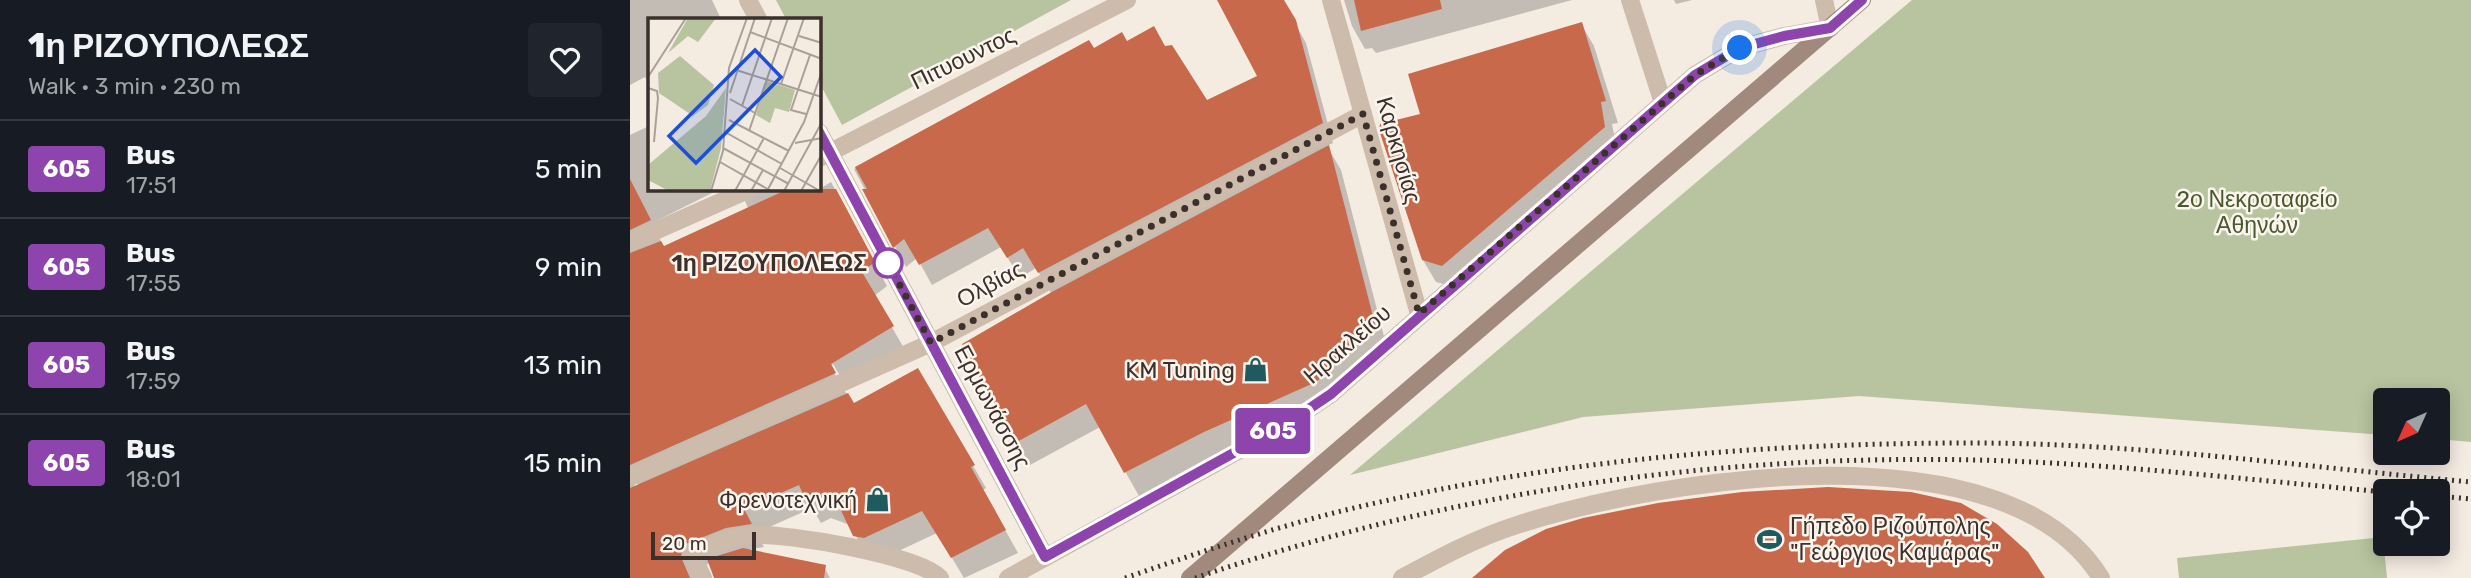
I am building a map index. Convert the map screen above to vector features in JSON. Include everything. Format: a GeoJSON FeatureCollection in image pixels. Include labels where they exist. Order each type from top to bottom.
{"type":"FeatureCollection","features":[{"type":"Feature","properties":{"kind":"main road"},"geometry":{"type":"LineString","coordinates":[[1190,578],[1862,0]]}},
{"type":"Feature","properties":{"kind":"street"},"geometry":{"type":"LineString","coordinates":[[748,0],[757,18]]}},
{"type":"Feature","properties":{"kind":"street","name":"Πιτυουντος"},"geometry":{"type":"LineString","coordinates":[[824,155],[1127,0]]}},
{"type":"Feature","properties":{"kind":"street","name":"Καρκησίας"},"geometry":{"type":"LineString","coordinates":[[1331,0],[1419,314]]}},
{"type":"Feature","properties":{"kind":"street"},"geometry":{"type":"LineString","coordinates":[[1630,0],[1663,103]]}},
{"type":"Feature","properties":{"kind":"street"},"geometry":{"type":"LineString","coordinates":[[1824,0],[1830,28]]}},
{"type":"Feature","properties":{"kind":"street","name":"Ηρακλείου"},"geometry":{"type":"LineString","coordinates":[[1008,578],[1288,423],[1331,394],[1419,314],[1695,75],[1740,48],[1784,36],[1830,28]]}},
{"type":"Feature","properties":{"kind":"street","name":"Ολβίας"},"geometry":{"type":"LineString","coordinates":[[630,477],[931,343],[1363,114]]}},
{"type":"Feature","properties":{"kind":"street","name":"Ερμωνάσσης"},"geometry":{"type":"LineString","coordinates":[[824,155],[931,343],[1045,557]]}},
{"type":"Feature","properties":{"kind":"street"},"geometry":{"type":"LineString","coordinates":[[630,242],[745,191]]}},
{"type":"Feature","properties":{"kind":"street"},"geometry":{"type":"LineString","coordinates":[[1402,578],[1467,544],[1560,512],[1678,486],[1794,475],[1849,476],[1951,487],[2028,512],[2086,553],[2101,578]]}},
{"type":"Feature","properties":{"kind":"street"},"geometry":{"type":"LineString","coordinates":[[703,578],[691,553],[753,535],[802,538],[900,559],[940,578]]}},
{"type":"Feature","properties":{"kind":"green space"},"geometry":{"type":"Polygon","coordinates":[[[776,0],[1071,0],[842,125],[821,86],[821,18],[785,18],[776,0]]]}},
{"type":"Feature","properties":{"kind":"green space","name":"2ο Νεκροταφείο Αθηνών"},"geometry":{"type":"Polygon","coordinates":[[[1912,0],[2471,0],[2471,442],[2450,440],[2450,388],[2373,388],[2373,434],[1859,396],[1583,417],[1350,475],[1912,0]]]}},
{"type":"Feature","properties":{"kind":"green space"},"geometry":{"type":"Polygon","coordinates":[[[2373,538],[2373,556],[2385,556],[2387,578],[2179,578],[2177,558],[2373,538]]]}},
{"type":"Feature","properties":{"kind":"building"},"geometry":{"type":"Polygon","coordinates":[[[1217,0],[1284,0],[1296,20],[1323,123],[1038,273],[1023,248],[1007,258],[988,228],[919,265],[904,239],[893,248],[862,189],[867,189],[855,167],[1089,40],[1094,48],[1122,32],[1127,41],[1154,26],[1165,46],[1172,45],[1207,100],[1257,76],[1217,0]]]}},
{"type":"Feature","properties":{"kind":"building"},"geometry":{"type":"Polygon","coordinates":[[[1354,0],[1440,0],[1442,9],[1361,31],[1354,0]]]}},
{"type":"Feature","properties":{"kind":"building"},"geometry":{"type":"Polygon","coordinates":[[[1582,22],[1606,101],[1601,102],[1605,127],[1442,266],[1422,260],[1379,130],[1380,124],[1420,114],[1408,74],[1582,22]]]}},
{"type":"Feature","properties":{"kind":"building"},"geometry":{"type":"Polygon","coordinates":[[[1329,145],[1376,328],[1316,382],[1204,432],[1124,473],[1086,404],[1015,443],[962,344],[1050,293],[1329,145]]]}},
{"type":"Feature","properties":{"kind":"building"},"geometry":{"type":"Polygon","coordinates":[[[630,179],[651,220],[630,230],[630,179]]]}},
{"type":"Feature","properties":{"kind":"building"},"geometry":{"type":"Polygon","coordinates":[[[836,189],[875,262],[862,272],[894,326],[831,364],[836,373],[630,465],[630,253],[661,241],[664,246],[784,191],[836,189]]]}},
{"type":"Feature","properties":{"kind":"building"},"geometry":{"type":"Polygon","coordinates":[[[918,368],[975,465],[971,467],[1006,530],[951,558],[922,511],[864,538],[853,536],[838,504],[817,496],[806,501],[799,485],[744,509],[752,524],[726,528],[683,545],[681,557],[690,578],[630,578],[630,488],[848,393],[854,403],[918,368]]]}},
{"type":"Feature","properties":{"kind":"building","name":"Γήπεδο Ριζούπολης \"Γεώργιος Καμάρας\""},"geometry":{"type":"Polygon","coordinates":[[[1828,487],[1911,492],[1961,503],[1997,524],[2028,552],[2045,578],[1472,578],[1505,550],[1546,529],[1583,518],[1658,503],[1742,492],[1828,487]]]}},
{"type":"Feature","properties":{"kind":"building"},"geometry":{"type":"Polygon","coordinates":[[[743,548],[826,565],[824,578],[714,578],[707,559],[743,548]]]}},
{"type":"Feature","properties":{"kind":"railway"},"geometry":{"type":"LineString","coordinates":[[1125,578],[1315,518],[1453,487],[1600,464],[1749,450],[1898,444],[2035,444],[2160,451],[2471,482]]}},
{"type":"Feature","properties":{"kind":"railway"},"geometry":{"type":"LineString","coordinates":[[1195,578],[1289,548],[1482,502],[1678,472],[1777,464],[1876,460],[2026,462],[2129,468],[2373,491]]}},
{"type":"Feature","properties":{"kind":"railway"},"geometry":{"type":"LineString","coordinates":[[2450,497],[2471,499]]}},
{"type":"Feature","properties":{"kind":"bus line","name":"605"},"geometry":{"type":"LineString","coordinates":[[821,136],[1045,557],[1288,423],[1331,394],[1419,314],[1695,75],[1740,48],[1784,36],[1830,28],[1862,0]]}},
{"type":"Feature","properties":{"kind":"place","name":"1η ΡΙΖΟΥΠΟΛΕΩΣ"},"geometry":{"type":"Point","coordinates":[888,263]}},
{"type":"Feature","properties":{"kind":"place","name":"KM Tuning"},"geometry":{"type":"Point","coordinates":[1255,370]}},
{"type":"Feature","properties":{"kind":"place","name":"Φρενοτεχνική"},"geometry":{"type":"Point","coordinates":[877,500]}},
{"type":"Feature","properties":{"kind":"place","name":"Γήπεδο Ριζούπολης \"Γεώργιος Καμάρας\""},"geometry":{"type":"Point","coordinates":[1770,539]}},
{"type":"Feature","properties":{"kind":"route"},"geometry":{"type":"LineString","coordinates":[[888,263],[931,343],[1363,114],[1419,314],[1695,75],[1740,48]]}}]}
